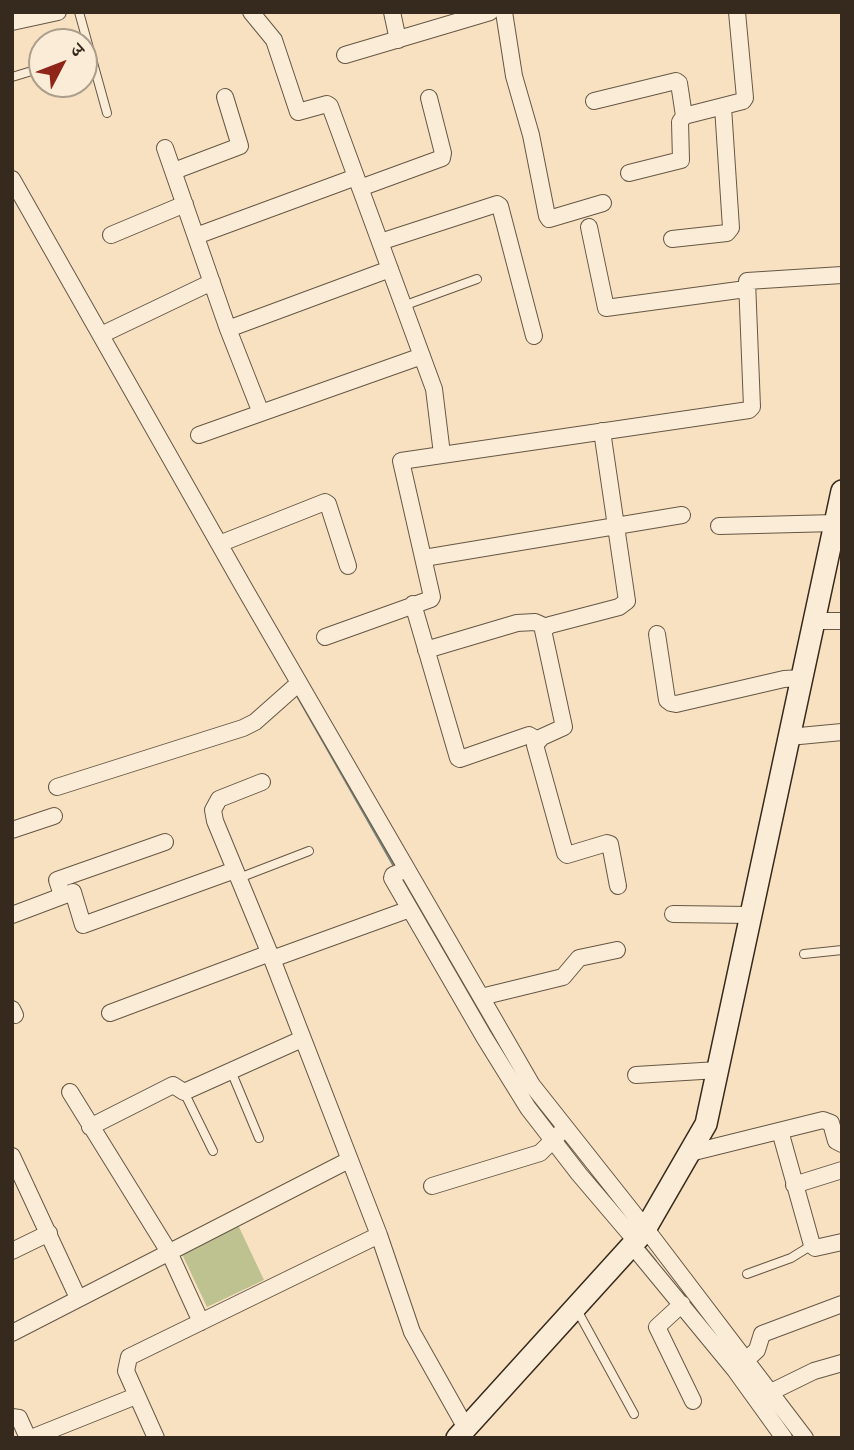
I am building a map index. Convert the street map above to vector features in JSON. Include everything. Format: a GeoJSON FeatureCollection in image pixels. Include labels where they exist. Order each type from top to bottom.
{"type":"FeatureCollection","features":[{"type":"Feature","properties":{"kind":"street"},"geometry":{"type":"LineString","coordinates":[[12,22],[58,12]]}},
{"type":"Feature","properties":{"kind":"street"},"geometry":{"type":"LineString","coordinates":[[251,12],[274,40],[298,112],[327,104],[330,106],[433,389],[442,454]]}},
{"type":"Feature","properties":{"kind":"street"},"geometry":{"type":"LineString","coordinates":[[392,12],[397,40]]}},
{"type":"Feature","properties":{"kind":"street"},"geometry":{"type":"LineString","coordinates":[[345,55],[397,40],[448,18],[491,12]]}},
{"type":"Feature","properties":{"kind":"street"},"geometry":{"type":"LineString","coordinates":[[504,12],[514,76],[531,135],[548,218],[603,203]]}},
{"type":"Feature","properties":{"kind":"street"},"geometry":{"type":"LineString","coordinates":[[684,116],[738,104],[745,98],[737,12]]}},
{"type":"Feature","properties":{"kind":"street"},"geometry":{"type":"LineString","coordinates":[[594,101],[676,80],[679,83],[684,116],[680,122],[681,160],[629,173]]}},
{"type":"Feature","properties":{"kind":"street"},"geometry":{"type":"LineString","coordinates":[[174,172],[240,146],[225,97]]}},
{"type":"Feature","properties":{"kind":"street"},"geometry":{"type":"LineString","coordinates":[[196,236],[358,182],[442,158],[429,97]]}},
{"type":"Feature","properties":{"kind":"street"},"geometry":{"type":"LineString","coordinates":[[672,239],[727,233],[731,228],[723,107]]}},
{"type":"Feature","properties":{"kind":"street"},"geometry":{"type":"LineString","coordinates":[[165,148],[228,329],[261,412]]}},
{"type":"Feature","properties":{"kind":"street"},"geometry":{"type":"LineString","coordinates":[[12,179],[401,871],[481,997],[560,1134],[639,1237],[745,1361],[805,1438]]}},
{"type":"Feature","properties":{"kind":"street"},"geometry":{"type":"LineString","coordinates":[[111,235],[185,204]]}},
{"type":"Feature","properties":{"kind":"street"},"geometry":{"type":"LineString","coordinates":[[380,242],[497,204],[500,206],[534,336]]}},
{"type":"Feature","properties":{"kind":"street"},"geometry":{"type":"LineString","coordinates":[[589,227],[606,308],[746,289]]}},
{"type":"Feature","properties":{"kind":"street"},"geometry":{"type":"LineString","coordinates":[[228,329],[390,269]]}},
{"type":"Feature","properties":{"kind":"street"},"geometry":{"type":"LineString","coordinates":[[325,637],[432,597],[401,461],[752,409],[746,284],[750,281],[842,275]]}},
{"type":"Feature","properties":{"kind":"street"},"geometry":{"type":"LineString","coordinates":[[101,335],[212,282]]}},
{"type":"Feature","properties":{"kind":"street"},"geometry":{"type":"LineString","coordinates":[[199,435],[422,356]]}},
{"type":"Feature","properties":{"kind":"street"},"geometry":{"type":"LineString","coordinates":[[426,650],[517,623],[535,622],[546,627],[620,607],[626,601],[602,431]]}},
{"type":"Feature","properties":{"kind":"street"},"geometry":{"type":"LineString","coordinates":[[262,782],[219,799],[213,810],[215,821],[271,956],[379,1234],[412,1332],[462,1433],[639,1237],[706,1124],[842,491]]}},
{"type":"Feature","properties":{"kind":"street"},"geometry":{"type":"LineString","coordinates":[[219,544],[325,502],[328,504],[348,566]]}},
{"type":"Feature","properties":{"kind":"street"},"geometry":{"type":"LineString","coordinates":[[424,558],[682,515]]}},
{"type":"Feature","properties":{"kind":"street"},"geometry":{"type":"LineString","coordinates":[[719,526],[835,523]]}},
{"type":"Feature","properties":{"kind":"street"},"geometry":{"type":"LineString","coordinates":[[413,604],[458,758],[529,735],[538,740]]}},
{"type":"Feature","properties":{"kind":"street"},"geometry":{"type":"LineString","coordinates":[[814,621],[842,621]]}},
{"type":"Feature","properties":{"kind":"street"},"geometry":{"type":"LineString","coordinates":[[546,627],[543,630],[564,727],[538,740],[536,745],[565,853],[567,855],[610,844],[618,886]]}},
{"type":"Feature","properties":{"kind":"street"},"geometry":{"type":"LineString","coordinates":[[657,634],[667,700],[671,703],[784,679],[802,678]]}},
{"type":"Feature","properties":{"kind":"street"},"geometry":{"type":"LineString","coordinates":[[57,787],[243,728],[255,722],[295,686]]}},
{"type":"Feature","properties":{"kind":"street"},"geometry":{"type":"LineString","coordinates":[[789,737],[842,732]]}},
{"type":"Feature","properties":{"kind":"street"},"geometry":{"type":"LineString","coordinates":[[12,830],[54,816]]}},
{"type":"Feature","properties":{"kind":"street"},"geometry":{"type":"LineString","coordinates":[[62,895],[57,880],[165,842]]}},
{"type":"Feature","properties":{"kind":"street"},"geometry":{"type":"LineString","coordinates":[[401,871],[392,878],[484,1037],[528,1108],[560,1134]]}},
{"type":"Feature","properties":{"kind":"street"},"geometry":{"type":"LineString","coordinates":[[12,915],[73,892],[83,925],[237,874]]}},
{"type":"Feature","properties":{"kind":"street"},"geometry":{"type":"LineString","coordinates":[[110,1013],[410,909]]}},
{"type":"Feature","properties":{"kind":"street"},"geometry":{"type":"LineString","coordinates":[[673,914],[750,915]]}},
{"type":"Feature","properties":{"kind":"street"},"geometry":{"type":"LineString","coordinates":[[481,997],[564,977],[579,958],[617,950]]}},
{"type":"Feature","properties":{"kind":"street"},"geometry":{"type":"LineString","coordinates":[[90,1127],[173,1084],[184,1092],[302,1040]]}},
{"type":"Feature","properties":{"kind":"street"},"geometry":{"type":"LineString","coordinates":[[636,1075],[718,1070]]}},
{"type":"Feature","properties":{"kind":"street"},"geometry":{"type":"LineString","coordinates":[[70,1092],[169,1252],[201,1322]]}},
{"type":"Feature","properties":{"kind":"street"},"geometry":{"type":"LineString","coordinates":[[690,1153],[828,1120],[840,1144],[842,1161]]}},
{"type":"Feature","properties":{"kind":"street"},"geometry":{"type":"LineString","coordinates":[[779,1131],[812,1245],[815,1248],[842,1242]]}},
{"type":"Feature","properties":{"kind":"street"},"geometry":{"type":"LineString","coordinates":[[432,1186],[540,1153],[560,1134]]}},
{"type":"Feature","properties":{"kind":"street"},"geometry":{"type":"LineString","coordinates":[[12,1333],[349,1160]]}},
{"type":"Feature","properties":{"kind":"street"},"geometry":{"type":"LineString","coordinates":[[13,1161],[78,1298]]}},
{"type":"Feature","properties":{"kind":"street"},"geometry":{"type":"LineString","coordinates":[[794,1185],[842,1170]]}},
{"type":"Feature","properties":{"kind":"street"},"geometry":{"type":"LineString","coordinates":[[12,1251],[49,1233]]}},
{"type":"Feature","properties":{"kind":"street"},"geometry":{"type":"LineString","coordinates":[[156,1438],[126,1371],[129,1357],[379,1234]]}},
{"type":"Feature","properties":{"kind":"street"},"geometry":{"type":"LineString","coordinates":[[639,1237],[682,1304],[735,1370],[784,1438]]}},
{"type":"Feature","properties":{"kind":"street"},"geometry":{"type":"LineString","coordinates":[[682,1304],[657,1327],[693,1401]]}},
{"type":"Feature","properties":{"kind":"street"},"geometry":{"type":"LineString","coordinates":[[745,1361],[757,1350],[762,1334],[842,1304]]}},
{"type":"Feature","properties":{"kind":"street"},"geometry":{"type":"LineString","coordinates":[[769,1392],[814,1371],[842,1363]]}},
{"type":"Feature","properties":{"kind":"street"},"geometry":{"type":"LineString","coordinates":[[12,1417],[19,1418],[29,1438],[136,1396]]}},
{"type":"Feature","properties":{"kind":"lane"},"geometry":{"type":"LineString","coordinates":[[79,12],[107,113]]}},
{"type":"Feature","properties":{"kind":"lane"},"geometry":{"type":"LineString","coordinates":[[403,306],[477,279]]}},
{"type":"Feature","properties":{"kind":"lane"},"geometry":{"type":"LineString","coordinates":[[237,874],[309,851]]}},
{"type":"Feature","properties":{"kind":"lane"},"geometry":{"type":"LineString","coordinates":[[804,954],[842,950]]}},
{"type":"Feature","properties":{"kind":"lane"},"geometry":{"type":"LineString","coordinates":[[231,1071],[260,1138]]}},
{"type":"Feature","properties":{"kind":"lane"},"geometry":{"type":"LineString","coordinates":[[184,1092],[213,1151]]}},
{"type":"Feature","properties":{"kind":"lane"},"geometry":{"type":"LineString","coordinates":[[747,1274],[791,1258],[812,1245]]}},
{"type":"Feature","properties":{"kind":"lane"},"geometry":{"type":"LineString","coordinates":[[575,1307],[634,1414]]}},
{"type":"Feature","properties":{"kind":"green space"},"geometry":{"type":"Polygon","coordinates":[[[238,1225],[264,1280],[207,1307],[182,1254],[238,1225]]]}},
{"type":"Feature","properties":{"kind":"waterway"},"geometry":{"type":"LineString","coordinates":[[295,691],[395,867]]}},
{"type":"Feature","properties":{"kind":"waterway"},"geometry":{"type":"LineString","coordinates":[[486,1025],[517,1075]]}},
{"type":"Feature","properties":{"kind":"waterway"},"geometry":{"type":"LineString","coordinates":[[527,1091],[540,1111]]}},
{"type":"Feature","properties":{"kind":"waterway"},"geometry":{"type":"LineString","coordinates":[[642,1245],[655,1261]]}}]}
